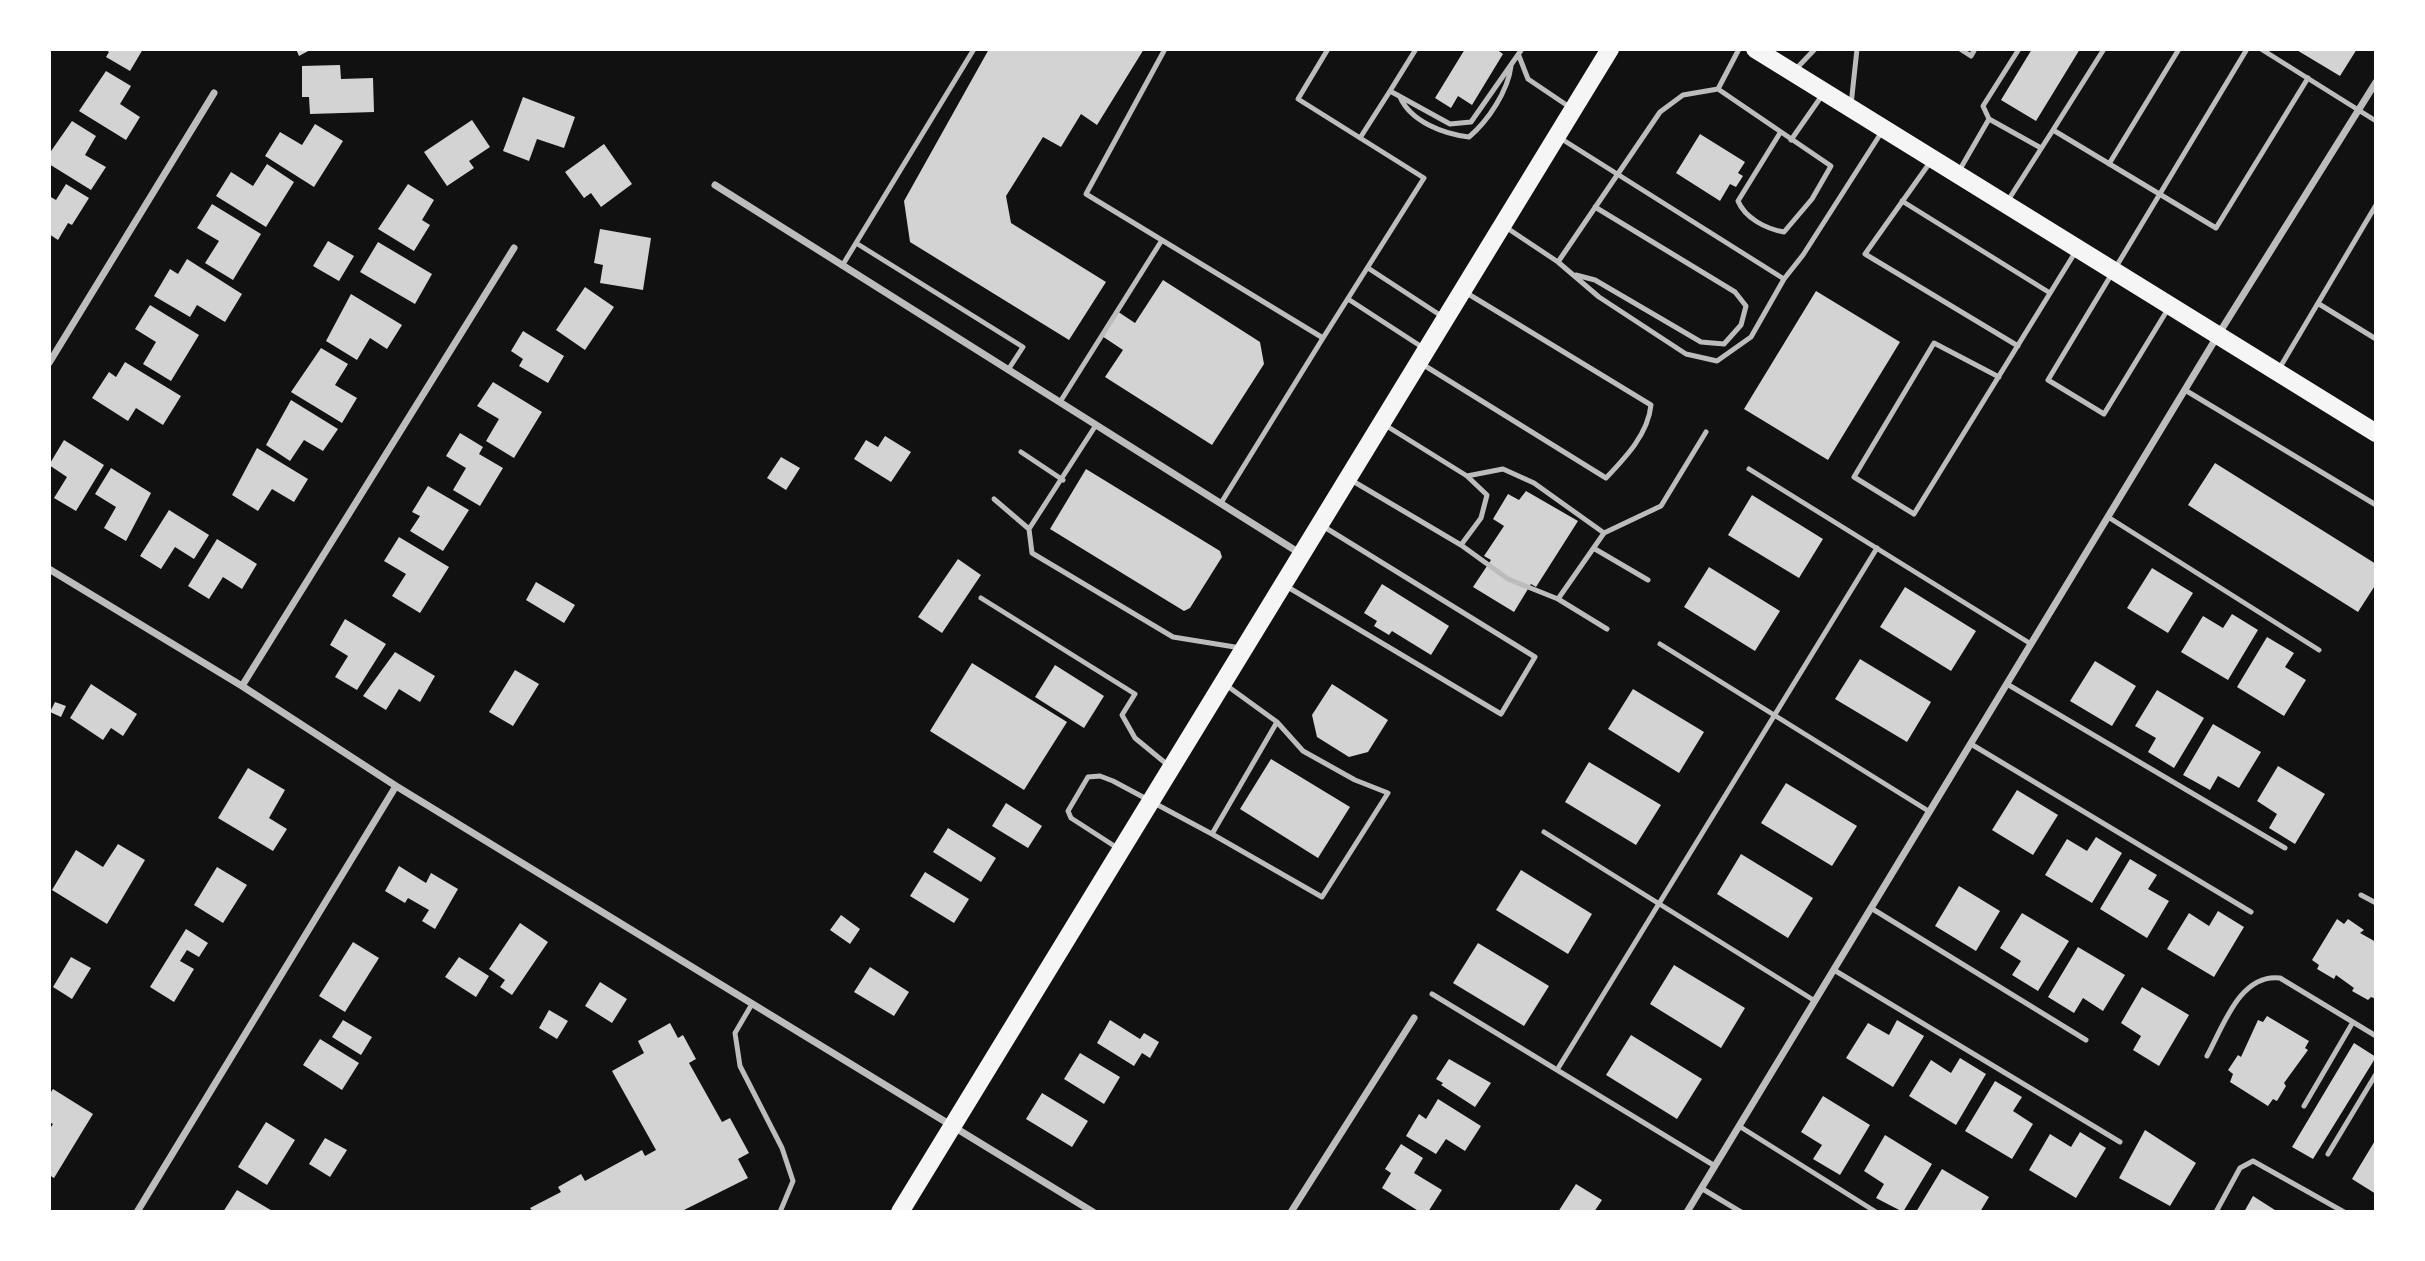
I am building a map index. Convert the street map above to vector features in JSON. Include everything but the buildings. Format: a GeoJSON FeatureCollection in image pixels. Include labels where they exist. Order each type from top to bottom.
{"type":"FeatureCollection","features":[{"type":"Feature","properties":{"kind":"main road"},"geometry":{"type":"LineString","coordinates":[[900,1212],[1610,49]]}},
{"type":"Feature","properties":{"kind":"main road"},"geometry":{"type":"LineString","coordinates":[[1755,49],[2376,433]]}},
{"type":"Feature","properties":{"kind":"street"},"geometry":{"type":"LineString","coordinates":[[1687,1212],[2218,335],[2376,82]]}},
{"type":"Feature","properties":{"kind":"street"},"geometry":{"type":"LineString","coordinates":[[49,363],[214,93]]}},
{"type":"Feature","properties":{"kind":"street"},"geometry":{"type":"LineString","coordinates":[[715,185],[1302,554]]}},
{"type":"Feature","properties":{"kind":"street"},"geometry":{"type":"LineString","coordinates":[[243,686],[513,248]]}},
{"type":"Feature","properties":{"kind":"street"},"geometry":{"type":"LineString","coordinates":[[49,569],[243,686],[396,786],[1093,1212]]}},
{"type":"Feature","properties":{"kind":"street"},"geometry":{"type":"LineString","coordinates":[[137,1212],[396,786]]}},
{"type":"Feature","properties":{"kind":"street"},"geometry":{"type":"LineString","coordinates":[[1290,1212],[1414,1018]]}},
{"type":"Feature","properties":{"kind":"lane"},"geometry":{"type":"LineString","coordinates":[[842,265],[974,49]]}},
{"type":"Feature","properties":{"kind":"lane"},"geometry":{"type":"LineString","coordinates":[[1165,49],[1086,194],[1323,338]]}},
{"type":"Feature","properties":{"kind":"lane"},"geometry":{"type":"LineString","coordinates":[[1221,503],[1424,178],[1297,99],[1328,49]]}},
{"type":"Feature","properties":{"kind":"lane"},"geometry":{"type":"LineString","coordinates":[[1360,138],[1416,49]]}},
{"type":"Feature","properties":{"kind":"lane"},"geometry":{"type":"LineString","coordinates":[[1390,91],[1450,124],[1471,122],[1522,49]]}},
{"type":"Feature","properties":{"kind":"lane"},"geometry":{"type":"LineString","coordinates":[[1718,89],[1739,49]]}},
{"type":"Feature","properties":{"kind":"lane"},"geometry":{"type":"LineString","coordinates":[[1793,72],[1815,49]]}},
{"type":"Feature","properties":{"kind":"lane"},"geometry":{"type":"LineString","coordinates":[[1850,108],[1857,49]]}},
{"type":"Feature","properties":{"kind":"lane"},"geometry":{"type":"LineString","coordinates":[[1960,49],[1971,56],[1975,49]]}},
{"type":"Feature","properties":{"kind":"lane"},"geometry":{"type":"LineString","coordinates":[[2019,49],[1983,106],[1989,119],[2041,148]]}},
{"type":"Feature","properties":{"kind":"lane"},"geometry":{"type":"LineString","coordinates":[[2006,204],[2104,49]]}},
{"type":"Feature","properties":{"kind":"lane"},"geometry":{"type":"LineString","coordinates":[[2109,164],[2179,49]]}},
{"type":"Feature","properties":{"kind":"lane"},"geometry":{"type":"LineString","coordinates":[[2170,305],[2104,414],[2048,380],[2247,49]]}},
{"type":"Feature","properties":{"kind":"lane"},"geometry":{"type":"LineString","coordinates":[[2261,49],[2376,121]]}},
{"type":"Feature","properties":{"kind":"lane"},"geometry":{"type":"LineString","coordinates":[[1519,55],[1528,79],[1574,109]]}},
{"type":"Feature","properties":{"kind":"lane"},"geometry":{"type":"LineString","coordinates":[[1400,97],[1407,112],[1450,135],[1469,137],[1483,126],[1510,77],[1511,65]]}},
{"type":"Feature","properties":{"kind":"lane"},"geometry":{"type":"LineString","coordinates":[[2053,130],[2216,228],[2308,78]]}},
{"type":"Feature","properties":{"kind":"lane"},"geometry":{"type":"LineString","coordinates":[[1558,262],[1660,112],[1683,95],[1718,89],[1831,166],[1812,199],[1784,232],[1772,230],[1742,211],[1738,201],[1780,133]]}},
{"type":"Feature","properties":{"kind":"lane"},"geometry":{"type":"LineString","coordinates":[[1791,140],[1824,91]]}},
{"type":"Feature","properties":{"kind":"lane"},"geometry":{"type":"LineString","coordinates":[[1957,173],[1989,119]]}},
{"type":"Feature","properties":{"kind":"lane"},"geometry":{"type":"LineString","coordinates":[[1503,225],[1558,262],[1599,297],[1686,354],[1717,361],[1751,337],[1784,279],[1803,255],[1884,128]]}},
{"type":"Feature","properties":{"kind":"lane"},"geometry":{"type":"LineString","coordinates":[[1557,136],[1784,279]]}},
{"type":"Feature","properties":{"kind":"lane"},"geometry":{"type":"LineString","coordinates":[[1932,158],[1865,254],[2018,346]]}},
{"type":"Feature","properties":{"kind":"lane"},"geometry":{"type":"LineString","coordinates":[[1902,201],[2050,293]]}},
{"type":"Feature","properties":{"kind":"lane"},"geometry":{"type":"LineString","coordinates":[[2277,372],[2376,205]]}},
{"type":"Feature","properties":{"kind":"lane"},"geometry":{"type":"LineString","coordinates":[[1573,275],[1595,280],[1700,342],[1724,344],[1741,325],[1746,306],[1735,292],[1595,207]]}},
{"type":"Feature","properties":{"kind":"lane"},"geometry":{"type":"LineString","coordinates":[[1060,402],[1162,240]]}},
{"type":"Feature","properties":{"kind":"lane"},"geometry":{"type":"LineString","coordinates":[[856,243],[1023,346],[1008,370]]}},
{"type":"Feature","properties":{"kind":"lane"},"geometry":{"type":"LineString","coordinates":[[1999,377],[1934,343],[1854,477],[1914,514],[1999,377],[2078,248]]}},
{"type":"Feature","properties":{"kind":"lane"},"geometry":{"type":"LineString","coordinates":[[1368,268],[1446,318]]}},
{"type":"Feature","properties":{"kind":"lane"},"geometry":{"type":"LineString","coordinates":[[1348,299],[1423,356],[1606,478],[1625,458],[1649,421],[1651,405],[1463,291]]}},
{"type":"Feature","properties":{"kind":"lane"},"geometry":{"type":"LineString","coordinates":[[2319,304],[2376,339]]}},
{"type":"Feature","properties":{"kind":"lane"},"geometry":{"type":"LineString","coordinates":[[2185,390],[2376,505]]}},
{"type":"Feature","properties":{"kind":"lane"},"geometry":{"type":"LineString","coordinates":[[1382,423],[1467,476],[1487,495],[1481,518],[1461,545]]}},
{"type":"Feature","properties":{"kind":"lane"},"geometry":{"type":"LineString","coordinates":[[1096,425],[1029,529],[1032,553],[1173,637],[1244,649]]}},
{"type":"Feature","properties":{"kind":"lane"},"geometry":{"type":"LineString","coordinates":[[1558,599],[1604,533],[1661,506],[1706,432]]}},
{"type":"Feature","properties":{"kind":"lane"},"geometry":{"type":"LineString","coordinates":[[1021,452],[1063,480]]}},
{"type":"Feature","properties":{"kind":"lane"},"geometry":{"type":"LineString","coordinates":[[1467,476],[1503,469],[1534,483],[1604,533]]}},
{"type":"Feature","properties":{"kind":"lane"},"geometry":{"type":"LineString","coordinates":[[1749,469],[2031,644]]}},
{"type":"Feature","properties":{"kind":"lane"},"geometry":{"type":"LineString","coordinates":[[1348,478],[1461,545],[1508,579],[1558,599],[1607,629]]}},
{"type":"Feature","properties":{"kind":"lane"},"geometry":{"type":"LineString","coordinates":[[994,499],[1029,529]]}},
{"type":"Feature","properties":{"kind":"lane"},"geometry":{"type":"LineString","coordinates":[[2108,517],[2319,650]]}},
{"type":"Feature","properties":{"kind":"lane"},"geometry":{"type":"LineString","coordinates":[[1283,584],[1501,714],[1535,657],[1320,524]]}},
{"type":"Feature","properties":{"kind":"lane"},"geometry":{"type":"LineString","coordinates":[[1557,1070],[1877,548]]}},
{"type":"Feature","properties":{"kind":"lane"},"geometry":{"type":"LineString","coordinates":[[1595,549],[1648,580]]}},
{"type":"Feature","properties":{"kind":"lane"},"geometry":{"type":"LineString","coordinates":[[981,598],[1135,694],[1122,715],[1135,738],[1171,768]]}},
{"type":"Feature","properties":{"kind":"lane"},"geometry":{"type":"LineString","coordinates":[[1660,644],[1930,811]]}},
{"type":"Feature","properties":{"kind":"lane"},"geometry":{"type":"LineString","coordinates":[[1121,850],[1071,818],[1068,811],[1088,777],[1100,776],[1213,834],[1322,897],[1388,793],[1355,780],[1303,751],[1277,722],[1223,683]]}},
{"type":"Feature","properties":{"kind":"lane"},"geometry":{"type":"LineString","coordinates":[[2007,684],[2285,848]]}},
{"type":"Feature","properties":{"kind":"lane"},"geometry":{"type":"LineString","coordinates":[[1213,834],[1277,722]]}},
{"type":"Feature","properties":{"kind":"lane"},"geometry":{"type":"LineString","coordinates":[[1971,744],[2251,912]]}},
{"type":"Feature","properties":{"kind":"lane"},"geometry":{"type":"LineString","coordinates":[[1544,832],[1815,1001]]}},
{"type":"Feature","properties":{"kind":"lane"},"geometry":{"type":"LineString","coordinates":[[2361,895],[2376,904]]}},
{"type":"Feature","properties":{"kind":"lane"},"geometry":{"type":"LineString","coordinates":[[1871,908],[2086,1040]]}},
{"type":"Feature","properties":{"kind":"lane"},"geometry":{"type":"LineString","coordinates":[[1834,970],[2120,1142]]}},
{"type":"Feature","properties":{"kind":"lane"},"geometry":{"type":"LineString","coordinates":[[2207,1056],[2242,995],[2256,980],[2267,976],[2280,978],[2376,1036]]}},
{"type":"Feature","properties":{"kind":"lane"},"geometry":{"type":"LineString","coordinates":[[1432,993],[1715,1166]]}},
{"type":"Feature","properties":{"kind":"lane"},"geometry":{"type":"LineString","coordinates":[[752,1004],[735,1033],[740,1066],[782,1148],[793,1181],[780,1212]]}},
{"type":"Feature","properties":{"kind":"lane"},"geometry":{"type":"LineString","coordinates":[[2304,1106],[2353,1022]]}},
{"type":"Feature","properties":{"kind":"lane"},"geometry":{"type":"LineString","coordinates":[[2328,1154],[2376,1074]]}},
{"type":"Feature","properties":{"kind":"lane"},"geometry":{"type":"LineString","coordinates":[[1739,1126],[1875,1212]]}},
{"type":"Feature","properties":{"kind":"lane"},"geometry":{"type":"LineString","coordinates":[[2216,1212],[2240,1168],[2253,1161],[2344,1212]]}},
{"type":"Feature","properties":{"kind":"lane"},"geometry":{"type":"LineString","coordinates":[[1702,1188],[1741,1212]]}}]}
